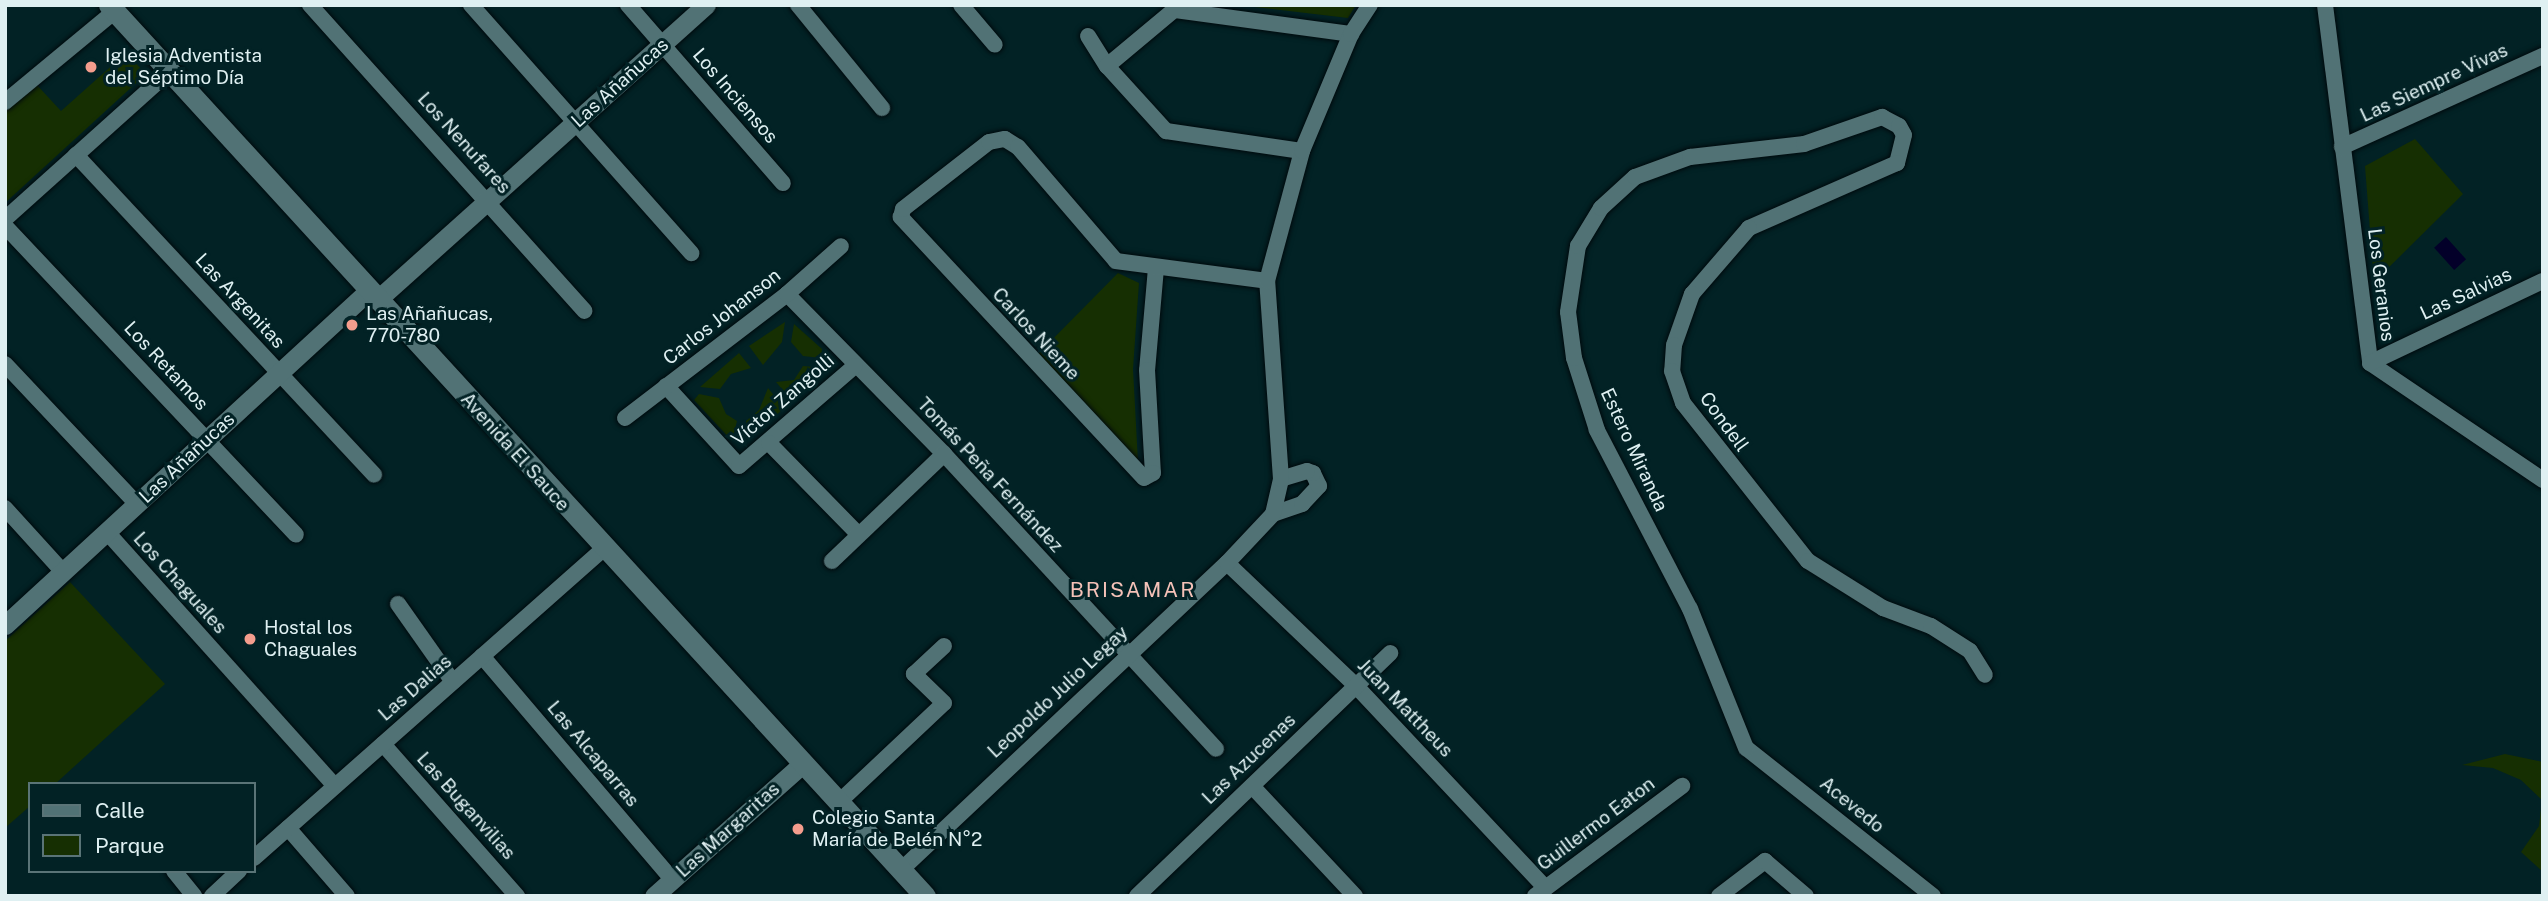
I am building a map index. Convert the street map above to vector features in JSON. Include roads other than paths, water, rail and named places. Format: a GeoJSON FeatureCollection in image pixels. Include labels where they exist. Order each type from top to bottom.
{"type":"FeatureCollection","features":[{"type":"Feature","properties":{"kind":"main road","name":"Avenida El Sauce"},"geometry":{"type":"LineString","coordinates":[[112,8],[603,549],[925,896]]}},
{"type":"Feature","properties":{"kind":"street","name":"Los Nenufares"},"geometry":{"type":"LineString","coordinates":[[310,5],[489,201],[585,311]]}},
{"type":"Feature","properties":{"kind":"street"},"geometry":{"type":"LineString","coordinates":[[471,5],[691,253]]}},
{"type":"Feature","properties":{"kind":"street","name":"Los Inciensos"},"geometry":{"type":"LineString","coordinates":[[628,5],[783,183]]}},
{"type":"Feature","properties":{"kind":"street","name":"Las Añañucas"},"geometry":{"type":"LineString","coordinates":[[5,625],[279,374],[489,201],[706,5]]}},
{"type":"Feature","properties":{"kind":"street"},"geometry":{"type":"LineString","coordinates":[[798,5],[882,108]]}},
{"type":"Feature","properties":{"kind":"street"},"geometry":{"type":"LineString","coordinates":[[961,5],[995,45]]}},
{"type":"Feature","properties":{"kind":"street"},"geometry":{"type":"LineString","coordinates":[[1273,514],[1280,479],[1267,281],[1302,151],[1351,34],[1370,5]]}},
{"type":"Feature","properties":{"kind":"street","name":"Los Geranios"},"geometry":{"type":"LineString","coordinates":[[2325,5],[2370,363],[2543,480]]}},
{"type":"Feature","properties":{"kind":"street"},"geometry":{"type":"LineString","coordinates":[[5,102],[112,8]]}},
{"type":"Feature","properties":{"kind":"street"},"geometry":{"type":"LineString","coordinates":[[1107,66],[1177,8],[1351,34]]}},
{"type":"Feature","properties":{"kind":"street"},"geometry":{"type":"LineString","coordinates":[[1088,36],[1107,66],[1166,131],[1302,151]]}},
{"type":"Feature","properties":{"kind":"street","name":"Las Siempre Vivas"},"geometry":{"type":"LineString","coordinates":[[2342,147],[2543,56]]}},
{"type":"Feature","properties":{"kind":"street"},"geometry":{"type":"LineString","coordinates":[[5,219],[170,71]]}},
{"type":"Feature","properties":{"kind":"street","name":"Condell"},"geometry":{"type":"LineString","coordinates":[[1882,117],[1904,135],[1897,163],[1749,228],[1692,294],[1674,345],[1672,370],[1683,403],[1808,561],[1884,608],[1931,626],[1970,651],[1986,675]]}},
{"type":"Feature","properties":{"kind":"street","name":"Estero Miranda"},"geometry":{"type":"LineString","coordinates":[[1745,748],[1690,609],[1587,404],[1568,312],[1578,246],[1601,208],[1635,177],[1690,158],[1804,144],[1882,117]]}},
{"type":"Feature","properties":{"kind":"street","name":"Carlos Nieme"},"geometry":{"type":"LineString","coordinates":[[1005,139],[1018,146],[1112,258],[1156,268],[1147,370],[1153,473],[1144,478],[901,217],[903,209],[989,142],[1005,139]]}},
{"type":"Feature","properties":{"kind":"street","name":"Las Argenitas"},"geometry":{"type":"LineString","coordinates":[[76,155],[374,475]]}},
{"type":"Feature","properties":{"kind":"street","name":"Los Retamos"},"geometry":{"type":"LineString","coordinates":[[5,226],[296,535]]}},
{"type":"Feature","properties":{"kind":"street","name":"Carlos Johanson"},"geometry":{"type":"LineString","coordinates":[[625,418],[788,294],[841,246]]}},
{"type":"Feature","properties":{"kind":"street"},"geometry":{"type":"LineString","coordinates":[[1156,268],[1267,281]]}},
{"type":"Feature","properties":{"kind":"street","name":"Las Salvias"},"geometry":{"type":"LineString","coordinates":[[2370,363],[2543,281]]}},
{"type":"Feature","properties":{"kind":"street","name":"Tomás Peña Fernández"},"geometry":{"type":"LineString","coordinates":[[788,294],[855,366],[944,454],[1216,749]]}},
{"type":"Feature","properties":{"kind":"street","name":"Los Chaguales"},"geometry":{"type":"LineString","coordinates":[[5,364],[136,504]]}},
{"type":"Feature","properties":{"kind":"street","name":"Víctor Zangolli"},"geometry":{"type":"LineString","coordinates":[[666,387],[739,466],[769,443],[855,366]]}},
{"type":"Feature","properties":{"kind":"street"},"geometry":{"type":"LineString","coordinates":[[769,443],[858,534]]}},
{"type":"Feature","properties":{"kind":"street"},"geometry":{"type":"LineString","coordinates":[[832,561],[944,454]]}},
{"type":"Feature","properties":{"kind":"street","name":"Leopoldo Julio Legay"},"geometry":{"type":"LineString","coordinates":[[901,870],[1227,563],[1273,514],[1302,504],[1319,486],[1313,473],[1307,471],[1280,479]]}},
{"type":"Feature","properties":{"kind":"street"},"geometry":{"type":"LineString","coordinates":[[5,508],[63,572]]}},
{"type":"Feature","properties":{"kind":"street","name":"Los Chaguales"},"geometry":{"type":"LineString","coordinates":[[107,532],[335,786]]}},
{"type":"Feature","properties":{"kind":"street","name":"Las Dalias"},"geometry":{"type":"LineString","coordinates":[[256,856],[603,549]]}},
{"type":"Feature","properties":{"kind":"street","name":"Juan Mattheus"},"geometry":{"type":"LineString","coordinates":[[1227,563],[1356,686],[1541,892]]}},
{"type":"Feature","properties":{"kind":"street"},"geometry":{"type":"LineString","coordinates":[[398,604],[453,682]]}},
{"type":"Feature","properties":{"kind":"street"},"geometry":{"type":"LineString","coordinates":[[839,802],[944,703],[914,674],[944,646]]}},
{"type":"Feature","properties":{"kind":"street","name":"Las Azucenas"},"geometry":{"type":"LineString","coordinates":[[1137,896],[1390,653]]}},
{"type":"Feature","properties":{"kind":"street","name":"Las Alcaparras"},"geometry":{"type":"LineString","coordinates":[[482,656],[672,880]]}},
{"type":"Feature","properties":{"kind":"street","name":"Las Buganvilias"},"geometry":{"type":"LineString","coordinates":[[383,744],[517,896]]}},
{"type":"Feature","properties":{"kind":"street","name":"Acevedo"},"geometry":{"type":"LineString","coordinates":[[1745,748],[1933,896]]}},
{"type":"Feature","properties":{"kind":"street","name":"Las Margaritas"},"geometry":{"type":"LineString","coordinates":[[654,896],[802,764]]}},
{"type":"Feature","properties":{"kind":"street"},"geometry":{"type":"LineString","coordinates":[[1252,786],[1355,896]]}},
{"type":"Feature","properties":{"kind":"street","name":"Guillermo Eaton"},"geometry":{"type":"LineString","coordinates":[[1541,892],[1682,786]]}},
{"type":"Feature","properties":{"kind":"street"},"geometry":{"type":"LineString","coordinates":[[288,828],[347,896]]}},
{"type":"Feature","properties":{"kind":"street"},"geometry":{"type":"LineString","coordinates":[[1718,896],[1765,861],[1806,896]]}},
{"type":"Feature","properties":{"kind":"street"},"geometry":{"type":"LineString","coordinates":[[176,873],[194,896]]}},
{"type":"Feature","properties":{"kind":"street"},"geometry":{"type":"LineString","coordinates":[[212,896],[237,873]]}},
{"type":"Feature","properties":{"kind":"place","name":"Iglesia Adventista del Séptimo Día"},"geometry":{"type":"Point","coordinates":[91,67]}},
{"type":"Feature","properties":{"kind":"place","name":"Las Añañucas, 770-780"},"geometry":{"type":"Point","coordinates":[352,325]}},
{"type":"Feature","properties":{"kind":"place","name":"Hostal los Chaguales"},"geometry":{"type":"Point","coordinates":[250,639]}},
{"type":"Feature","properties":{"kind":"place","name":"Colegio Santa María de Belén N°2"},"geometry":{"type":"Point","coordinates":[798,829]}},
{"type":"Feature","properties":{"kind":"district","name":"BRISAMAR"},"geometry":{"type":"Point","coordinates":[1133,590]}}]}
